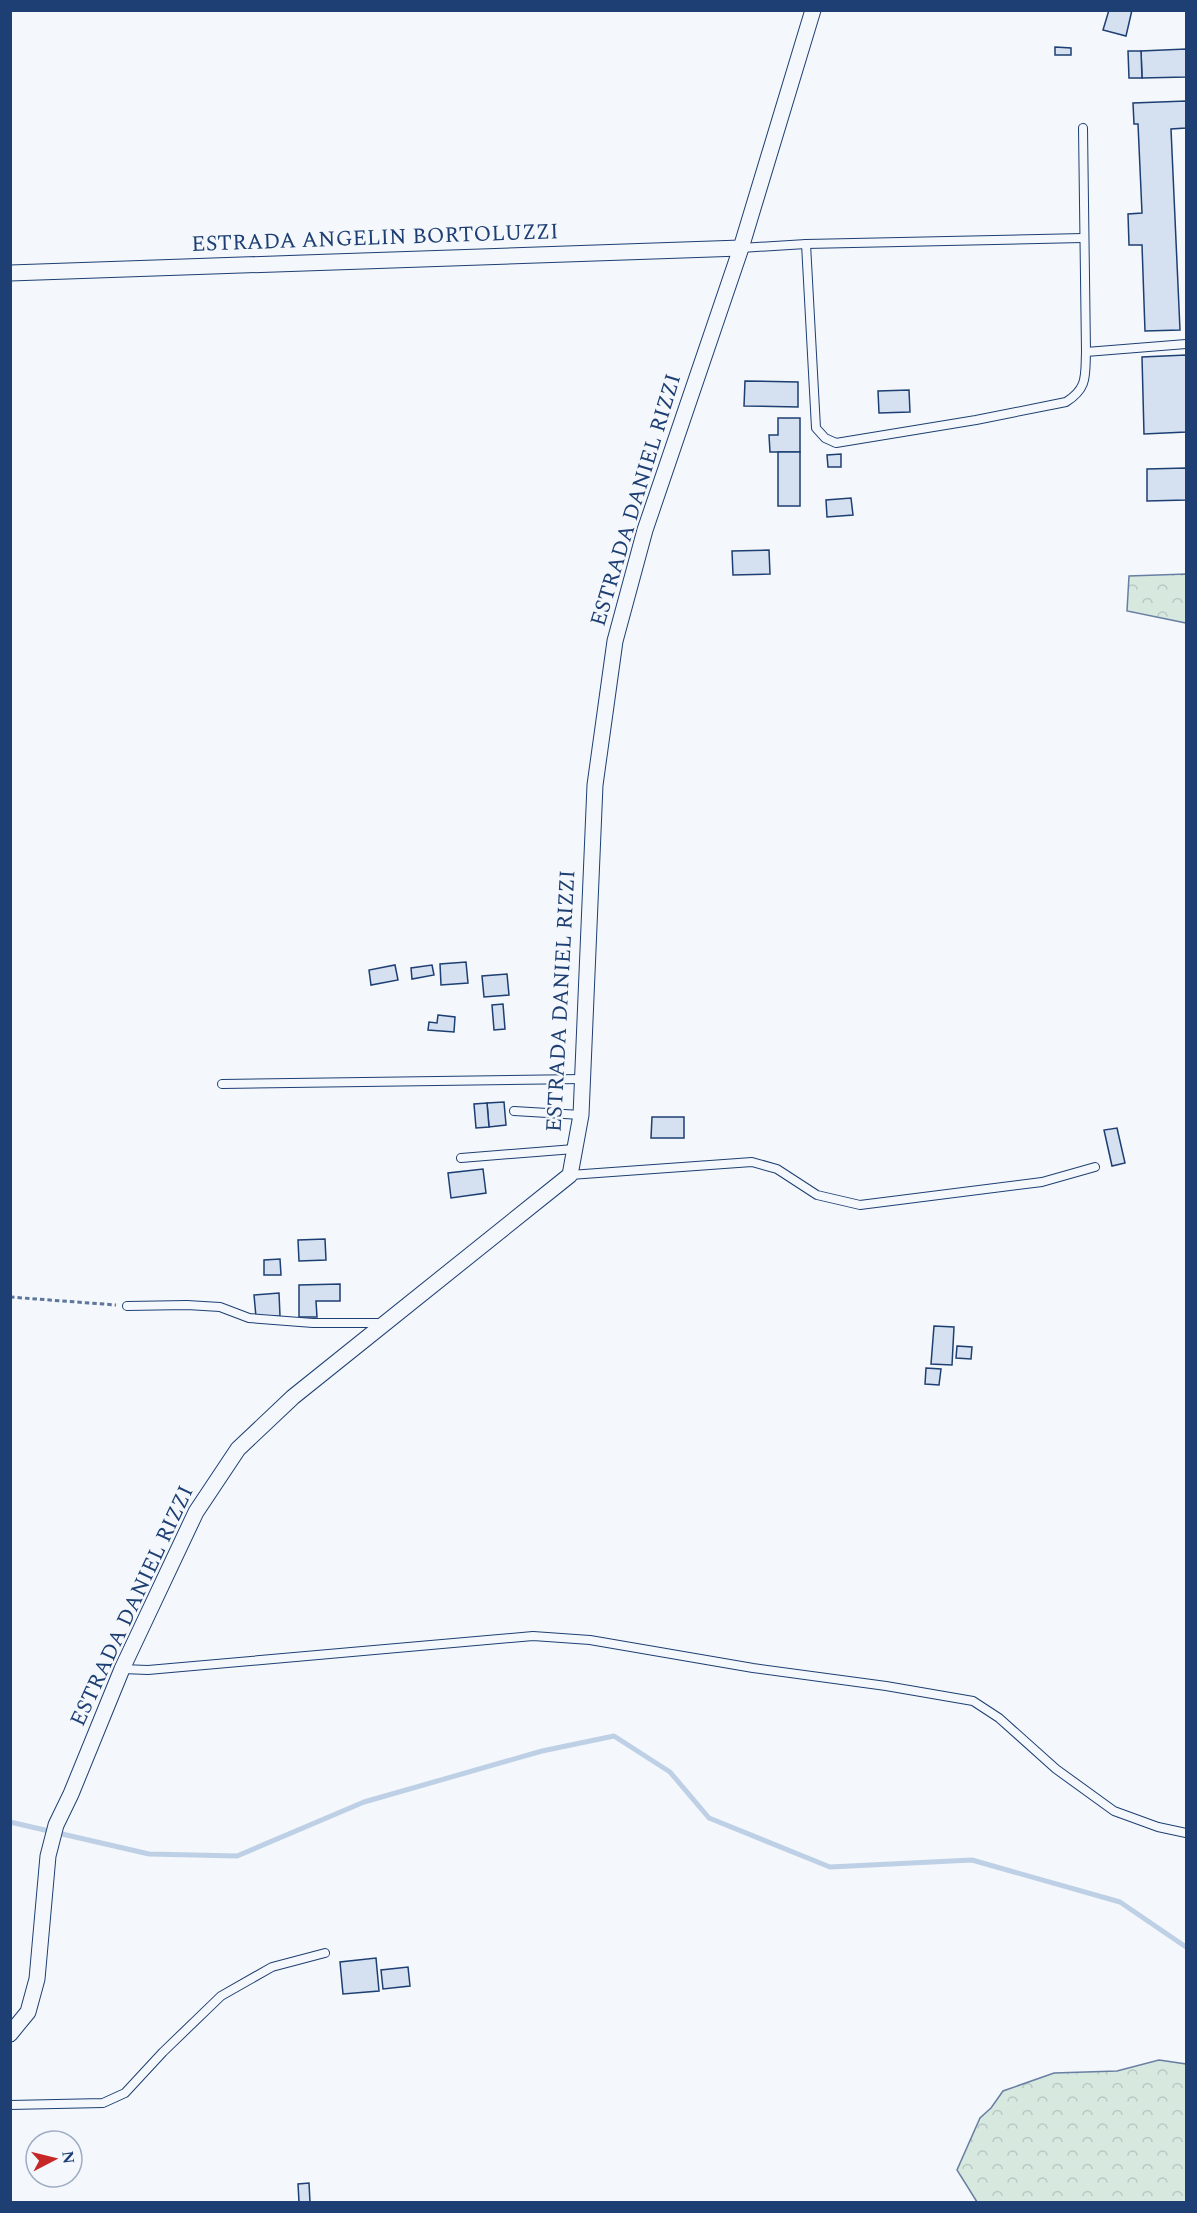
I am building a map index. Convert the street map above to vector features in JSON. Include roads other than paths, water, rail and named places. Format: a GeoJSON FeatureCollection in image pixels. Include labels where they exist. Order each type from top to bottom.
{"type":"FeatureCollection","features":[{"type":"Feature","properties":{"kind":"street","name":"ESTRADA DANIEL RIZZI"},"geometry":{"type":"LineString","coordinates":[[10,2034],[28,2012],[37,1980],[48,1856],[56,1826],[122,1669],[196,1512],[238,1449],[293,1397],[570,1175],[581,1115],[595,785],[615,641],[645,530],[741,248],[813,10]]}},
{"type":"Feature","properties":{"kind":"street","name":"ESTRADA ANGELIN BORTOLUZZI"},"geometry":{"type":"LineString","coordinates":[[10,273],[741,248]]}},
{"type":"Feature","properties":{"kind":"lane"},"geometry":{"type":"LineString","coordinates":[[806,244],[816,428],[825,438],[836,443],[976,420],[1066,402],[1077,395],[1084,385],[1086,352],[1083,128]]}},
{"type":"Feature","properties":{"kind":"lane"},"geometry":{"type":"LineString","coordinates":[[741,248],[806,244],[1083,238]]}},
{"type":"Feature","properties":{"kind":"lane"},"geometry":{"type":"LineString","coordinates":[[1086,352],[1186,344]]}},
{"type":"Feature","properties":{"kind":"lane"},"geometry":{"type":"LineString","coordinates":[[222,1084],[582,1079]]}},
{"type":"Feature","properties":{"kind":"lane"},"geometry":{"type":"LineString","coordinates":[[514,1111],[581,1115]]}},
{"type":"Feature","properties":{"kind":"lane"},"geometry":{"type":"LineString","coordinates":[[461,1158],[574,1149]]}},
{"type":"Feature","properties":{"kind":"lane"},"geometry":{"type":"LineString","coordinates":[[570,1175],[752,1162],[777,1169],[817,1196],[860,1205],[1042,1182],[1095,1167]]}},
{"type":"Feature","properties":{"kind":"lane"},"geometry":{"type":"LineString","coordinates":[[127,1306],[220,1307],[249,1318],[313,1323],[384,1323]]}},
{"type":"Feature","properties":{"kind":"lane"},"geometry":{"type":"LineString","coordinates":[[122,1669],[159,1669],[533,1636],[590,1640],[753,1668],[886,1686],[972,1701],[999,1718],[1056,1768],[1114,1811],[1158,1827],[1186,1833]]}},
{"type":"Feature","properties":{"kind":"lane"},"geometry":{"type":"LineString","coordinates":[[10,2105],[104,2103],[125,2093],[163,2052],[221,1996],[272,1967],[325,1953]]}},
{"type":"Feature","properties":{"kind":"waterway"},"geometry":{"type":"LineString","coordinates":[[10,1822],[149,1854],[237,1856],[364,1802],[542,1751],[614,1736],[670,1772],[709,1818],[830,1867],[972,1860],[1120,1902],[1186,1947]]}}]}
